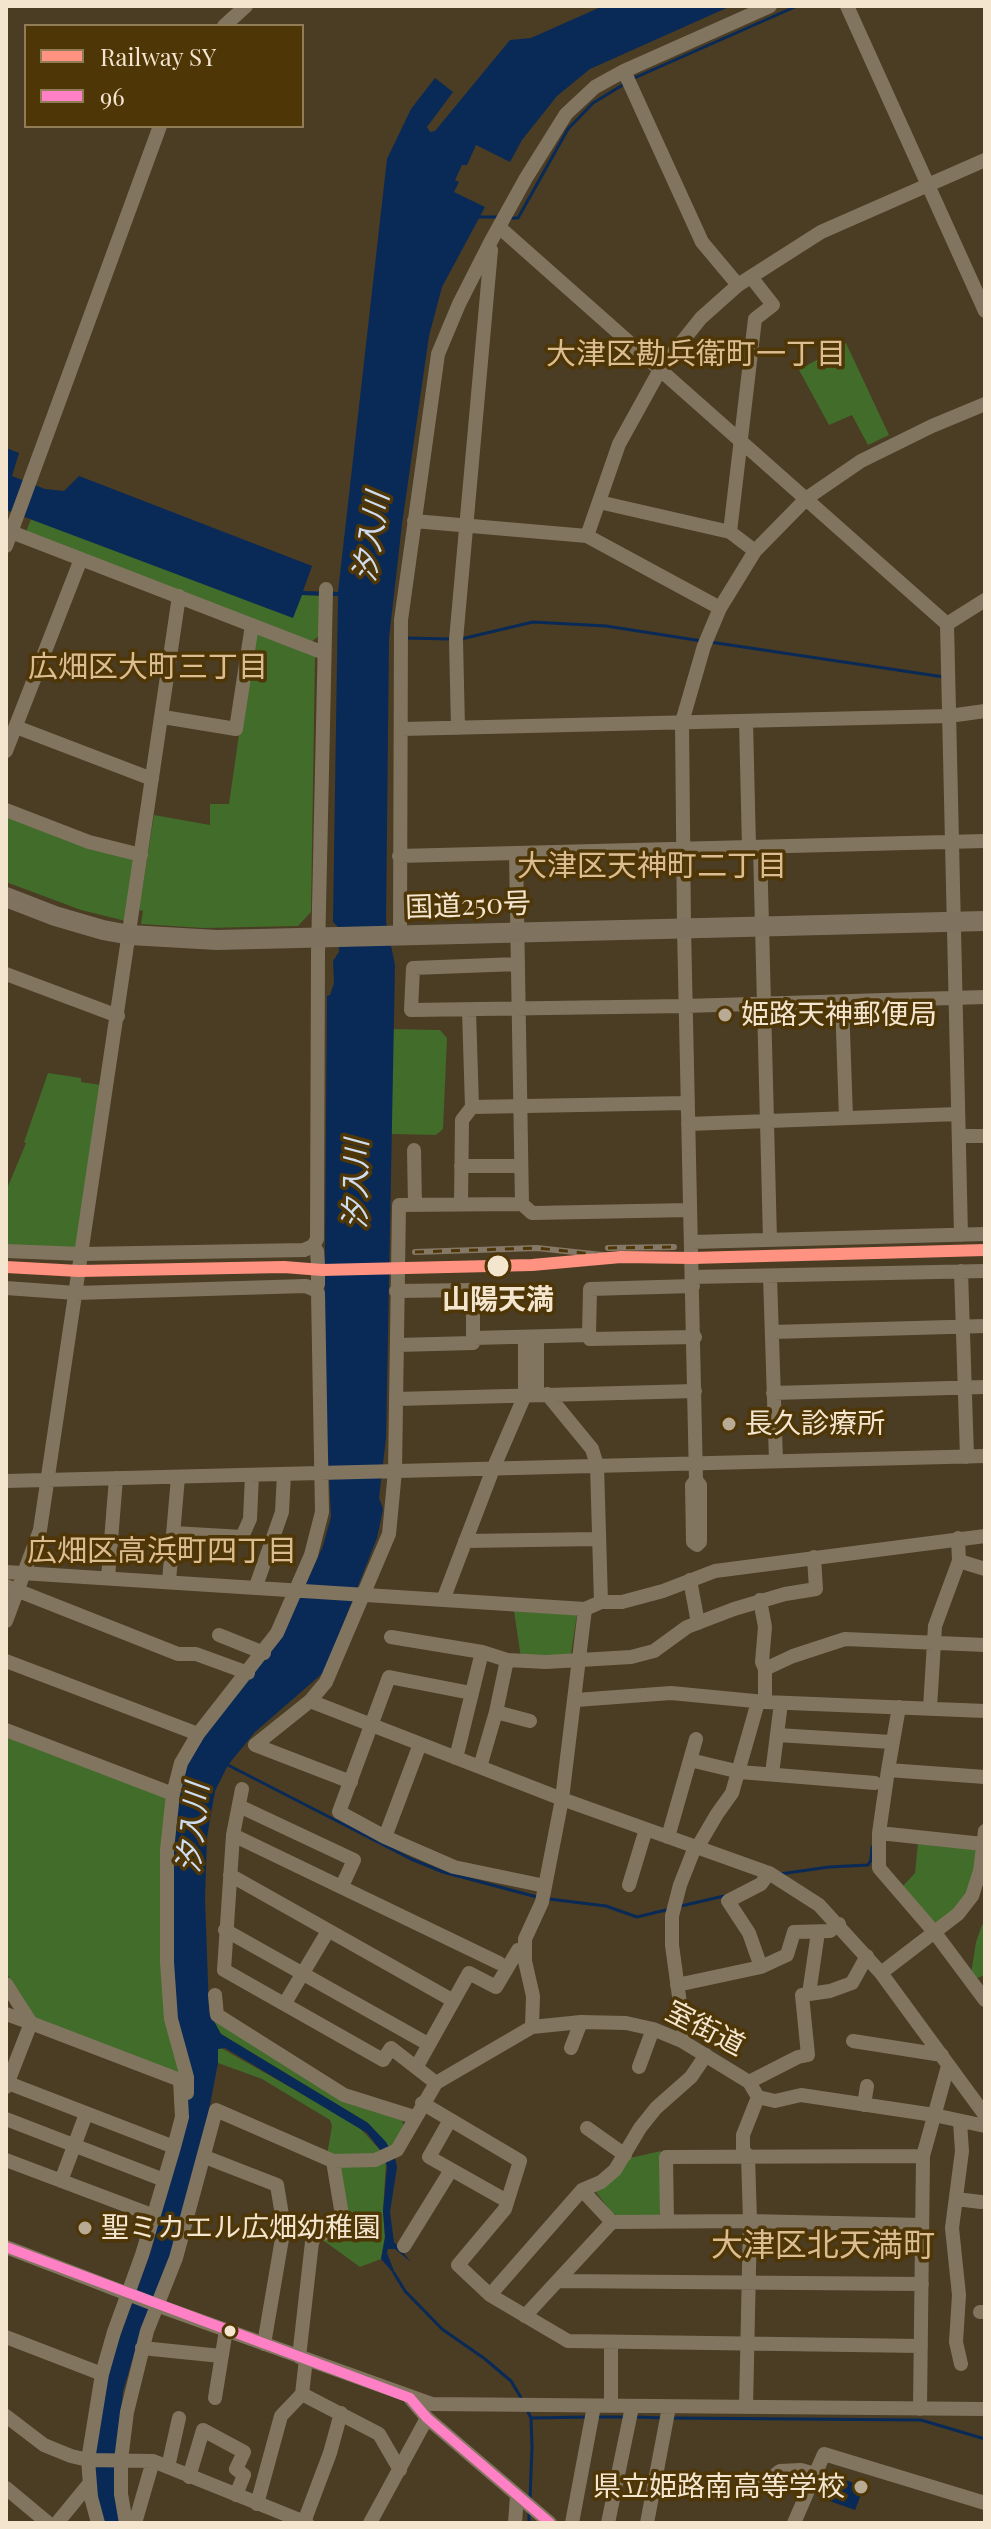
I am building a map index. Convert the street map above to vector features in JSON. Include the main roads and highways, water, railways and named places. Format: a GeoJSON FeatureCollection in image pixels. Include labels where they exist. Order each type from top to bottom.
{"type":"FeatureCollection","features":[{"type":"Feature","properties":{"kind":"highway","name":"国道250号"},"geometry":{"type":"LineString","coordinates":[[6,897],[55,916],[130,935],[217,940],[985,921]]}},
{"type":"Feature","properties":{"kind":"water","name":"汐入川"},"geometry":{"type":"Polygon","coordinates":[[[603,6],[731,6],[590,69],[557,96],[522,140],[510,162],[476,145],[467,165],[462,165],[455,180],[459,182],[454,192],[485,207],[442,287],[429,336],[389,638],[386,922],[395,965],[386,1438],[379,1498],[383,1509],[377,1538],[324,1672],[255,1732],[228,1765],[215,1791],[207,1837],[205,1898],[209,2012],[221,2034],[368,2123],[386,2142],[397,2167],[390,2212],[394,2242],[411,2262],[395,2249],[388,2249],[396,2276],[381,2259],[385,2237],[383,2211],[387,2166],[381,2151],[367,2133],[225,2048],[218,2049],[207,2120],[171,2261],[144,2321],[123,2391],[114,2477],[121,2523],[103,2523],[95,2492],[94,2453],[108,2370],[152,2248],[192,2084],[175,2022],[171,1848],[182,1778],[191,1756],[207,1733],[283,1634],[323,1546],[331,1517],[324,1374],[327,996],[334,983],[333,961],[339,952],[338,927],[333,922],[338,596],[302,595],[293,618],[6,510],[6,448],[19,453],[12,476],[45,489],[64,491],[79,476],[312,566],[303,591],[338,592],[387,159],[411,109],[435,78],[453,92],[427,127],[430,132],[435,131],[510,40],[531,38],[603,6]]]}},
{"type":"Feature","properties":{"kind":"water"},"geometry":{"type":"Polygon","coordinates":[[[830,2474],[864,2487],[855,2510],[821,2498],[830,2474]]]}},
{"type":"Feature","properties":{"kind":"waterway"},"geometry":{"type":"LineString","coordinates":[[632,79],[797,6]]}},
{"type":"Feature","properties":{"kind":"waterway"},"geometry":{"type":"LineString","coordinates":[[510,218],[518,218],[568,129],[593,103],[626,83]]}},
{"type":"Feature","properties":{"kind":"waterway"},"geometry":{"type":"LineString","coordinates":[[478,217],[499,217]]}},
{"type":"Feature","properties":{"kind":"waterway"},"geometry":{"type":"LineString","coordinates":[[461,639],[533,622],[606,626],[702,641]]}},
{"type":"Feature","properties":{"kind":"waterway"},"geometry":{"type":"LineString","coordinates":[[405,638],[450,639]]}},
{"type":"Feature","properties":{"kind":"waterway"},"geometry":{"type":"LineString","coordinates":[[710,642],[944,677]]}},
{"type":"Feature","properties":{"kind":"waterway"},"geometry":{"type":"LineString","coordinates":[[226,1764],[411,1859],[443,1872],[537,1897]]}},
{"type":"Feature","properties":{"kind":"waterway"},"geometry":{"type":"LineString","coordinates":[[780,1874],[868,1865],[872,1847]]}},
{"type":"Feature","properties":{"kind":"waterway"},"geometry":{"type":"LineString","coordinates":[[681,1906],[724,1896]]}},
{"type":"Feature","properties":{"kind":"waterway"},"geometry":{"type":"LineString","coordinates":[[549,1899],[606,1906],[637,1917],[670,1909]]}},
{"type":"Feature","properties":{"kind":"waterway"},"geometry":{"type":"LineString","coordinates":[[394,2273],[405,2291],[442,2329],[511,2381],[523,2401]]}},
{"type":"Feature","properties":{"kind":"waterway"},"geometry":{"type":"LineString","coordinates":[[528,2412],[532,2447],[530,2499]]}},
{"type":"Feature","properties":{"kind":"waterway"},"geometry":{"type":"LineString","coordinates":[[532,2418],[588,2417]]}},
{"type":"Feature","properties":{"kind":"waterway"},"geometry":{"type":"LineString","coordinates":[[596,2417],[624,2417]]}},
{"type":"Feature","properties":{"kind":"waterway"},"geometry":{"type":"LineString","coordinates":[[636,2417],[664,2418]]}},
{"type":"Feature","properties":{"kind":"waterway"},"geometry":{"type":"LineString","coordinates":[[672,2418],[921,2420],[985,2439]]}},
{"type":"Feature","properties":{"kind":"waterway"},"geometry":{"type":"LineString","coordinates":[[529,2511],[529,2523]]}},
{"type":"Feature","properties":{"kind":"railway"},"geometry":{"type":"LineString","coordinates":[[608,1248],[674,1247]]}},
{"type":"Feature","properties":{"kind":"railway"},"geometry":{"type":"LineString","coordinates":[[415,1252],[537,1248],[621,1257]]}},
{"type":"Feature","properties":{"kind":"rail line","name":"SY"},"geometry":{"type":"LineString","coordinates":[[6,1267],[79,1271],[284,1267],[322,1270],[532,1265],[621,1257],[985,1250]]}},
{"type":"Feature","properties":{"kind":"place","name":"姫路天神郵便局"},"geometry":{"type":"Point","coordinates":[725,1015]}},
{"type":"Feature","properties":{"kind":"place","name":"山陽天満"},"geometry":{"type":"Point","coordinates":[498,1266]}},
{"type":"Feature","properties":{"kind":"place","name":"長久診療所"},"geometry":{"type":"Point","coordinates":[729,1424]}},
{"type":"Feature","properties":{"kind":"place","name":"聖ミカエル広畑幼稚園"},"geometry":{"type":"Point","coordinates":[85,2228]}},
{"type":"Feature","properties":{"kind":"place","name":"県立姫路南高等学校"},"geometry":{"type":"Point","coordinates":[861,2487]}},
{"type":"Feature","properties":{"kind":"district","name":"大津区勘兵衛町一丁目"},"geometry":{"type":"Point","coordinates":[696,355]}},
{"type":"Feature","properties":{"kind":"district","name":"広畑区大町三丁目"},"geometry":{"type":"Point","coordinates":[148,668]}},
{"type":"Feature","properties":{"kind":"district","name":"大津区天神町二丁目"},"geometry":{"type":"Point","coordinates":[652,867]}},
{"type":"Feature","properties":{"kind":"district","name":"広畑区高浜町四丁目"},"geometry":{"type":"Point","coordinates":[162,1552]}},
{"type":"Feature","properties":{"kind":"district","name":"大津区北天満町"},"geometry":{"type":"Point","coordinates":[823,2246]}}]}
